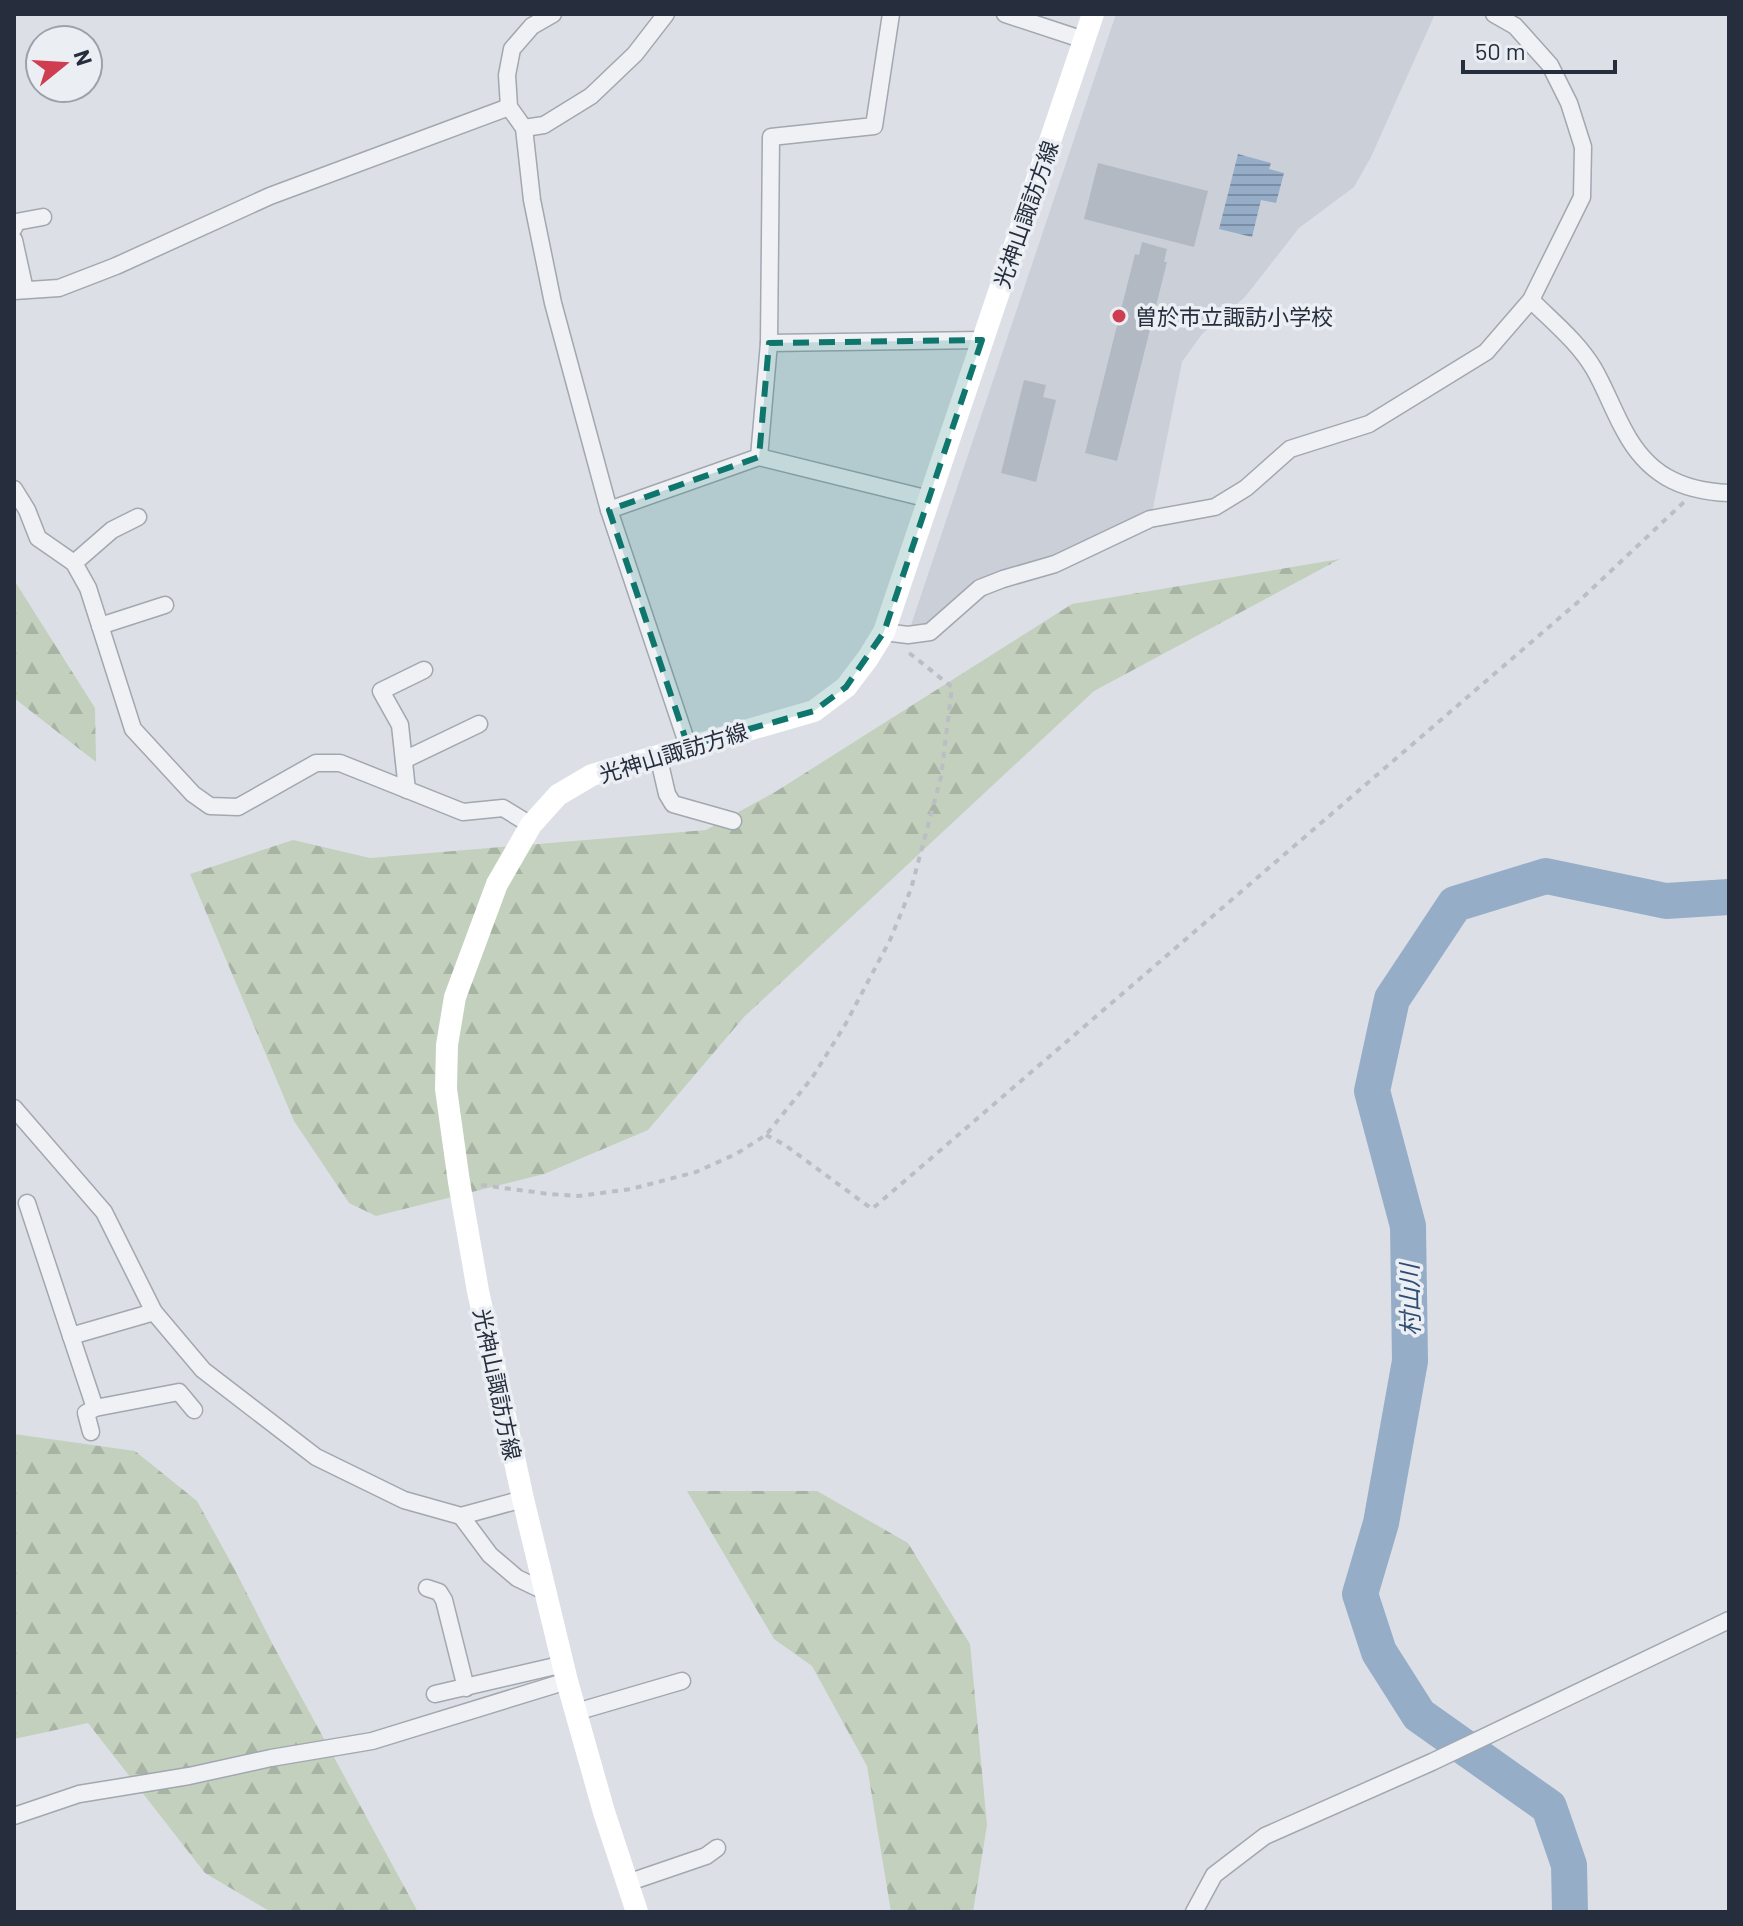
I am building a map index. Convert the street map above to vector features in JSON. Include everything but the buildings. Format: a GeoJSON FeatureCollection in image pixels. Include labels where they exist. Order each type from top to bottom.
{"type":"FeatureCollection","features":[{"type":"Feature","properties":{"kind":"main road","name":"光神山諏訪方線"},"geometry":{"type":"LineString","coordinates":[[637,1912],[576,1712],[523,1499],[478,1291],[446,1089],[447,1045],[455,997],[497,884],[531,825],[558,795],[592,775],[814,711],[846,687],[868,658],[884,632],[1093,14]]}},
{"type":"Feature","properties":{"kind":"street"},"geometry":{"type":"LineString","coordinates":[[553,14],[532,26],[512,49],[507,75],[509,107],[524,128],[532,200],[553,303],[609,510],[688,746]]}},
{"type":"Feature","properties":{"kind":"street"},"geometry":{"type":"LineString","coordinates":[[524,128],[544,125],[591,96],[635,54],[666,14]]}},
{"type":"Feature","properties":{"kind":"street"},"geometry":{"type":"LineString","coordinates":[[759,457],[769,343],[771,137],[874,126],[891,14]]}},
{"type":"Feature","properties":{"kind":"street"},"geometry":{"type":"LineString","coordinates":[[1005,14],[1084,40]]}},
{"type":"Feature","properties":{"kind":"street"},"geometry":{"type":"LineString","coordinates":[[884,632],[908,635],[930,632],[980,588],[1055,564],[1150,519],[1215,507],[1246,488],[1290,449],[1369,424],[1486,352],[1531,300],[1582,197],[1583,147],[1569,103],[1550,65],[1515,26],[1494,14]]}},
{"type":"Feature","properties":{"kind":"street"},"geometry":{"type":"LineString","coordinates":[[14,240],[20,291],[59,288],[116,266],[270,196],[509,107]]}},
{"type":"Feature","properties":{"kind":"street"},"geometry":{"type":"LineString","coordinates":[[14,228],[16,222],[43,217]]}},
{"type":"Feature","properties":{"kind":"street"},"geometry":{"type":"LineString","coordinates":[[1531,300],[1580,347],[1625,432],[1647,463],[1678,484],[1697,490],[1729,493]]}},
{"type":"Feature","properties":{"kind":"street"},"geometry":{"type":"LineString","coordinates":[[769,343],[982,340]]}},
{"type":"Feature","properties":{"kind":"street"},"geometry":{"type":"LineString","coordinates":[[609,510],[759,457],[929,499]]}},
{"type":"Feature","properties":{"kind":"street"},"geometry":{"type":"LineString","coordinates":[[14,489],[27,510],[38,538],[74,563],[88,588],[133,729],[193,794],[210,806],[238,807],[316,763],[340,763],[463,812],[503,808],[531,825]]}},
{"type":"Feature","properties":{"kind":"street"},"geometry":{"type":"LineString","coordinates":[[74,563],[112,530],[138,517]]}},
{"type":"Feature","properties":{"kind":"street"},"geometry":{"type":"LineString","coordinates":[[100,626],[165,605]]}},
{"type":"Feature","properties":{"kind":"street"},"geometry":{"type":"LineString","coordinates":[[407,790],[400,725],[381,691],[424,670]]}},
{"type":"Feature","properties":{"kind":"street"},"geometry":{"type":"LineString","coordinates":[[404,760],[479,724]]}},
{"type":"Feature","properties":{"kind":"street"},"geometry":{"type":"LineString","coordinates":[[658,755],[667,794],[673,804],[733,821]]}},
{"type":"Feature","properties":{"kind":"street"},"geometry":{"type":"LineString","coordinates":[[14,1108],[104,1212],[154,1312],[203,1370],[316,1457],[404,1500],[461,1516],[523,1499]]}},
{"type":"Feature","properties":{"kind":"street"},"geometry":{"type":"LineString","coordinates":[[27,1203],[95,1408]]}},
{"type":"Feature","properties":{"kind":"street"},"geometry":{"type":"LineString","coordinates":[[71,1336],[154,1312]]}},
{"type":"Feature","properties":{"kind":"street"},"geometry":{"type":"LineString","coordinates":[[91,1432],[86,1413],[95,1408],[179,1392],[194,1410]]}},
{"type":"Feature","properties":{"kind":"street"},"geometry":{"type":"LineString","coordinates":[[461,1516],[490,1555],[517,1578],[546,1592]]}},
{"type":"Feature","properties":{"kind":"street"},"geometry":{"type":"LineString","coordinates":[[427,1588],[439,1592],[444,1600],[466,1688]]}},
{"type":"Feature","properties":{"kind":"street"},"geometry":{"type":"LineString","coordinates":[[1194,1912],[1214,1875],[1265,1836],[1432,1762],[1729,1620]]}},
{"type":"Feature","properties":{"kind":"street"},"geometry":{"type":"LineString","coordinates":[[435,1694],[566,1672]]}},
{"type":"Feature","properties":{"kind":"street"},"geometry":{"type":"LineString","coordinates":[[14,1816],[79,1794],[372,1741],[566,1672]]}},
{"type":"Feature","properties":{"kind":"street"},"geometry":{"type":"LineString","coordinates":[[576,1712],[682,1681]]}},
{"type":"Feature","properties":{"kind":"street"},"geometry":{"type":"LineString","coordinates":[[627,1883],[706,1856],[717,1848]]}},
{"type":"Feature","properties":{"kind":"path"},"geometry":{"type":"LineString","coordinates":[[766,1135],[785,1145],[872,1209],[1578,602],[1697,490]]}},
{"type":"Feature","properties":{"kind":"path"},"geometry":{"type":"LineString","coordinates":[[459,1182],[579,1196],[631,1189],[696,1172],[736,1154],[766,1135],[812,1078],[845,1025],[890,940],[911,889],[941,777],[952,687],[884,632]]}},
{"type":"Feature","properties":{"kind":"highlighted area"},"geometry":{"type":"Polygon","coordinates":[[[982,340],[884,632],[846,687],[814,711],[688,746],[609,510],[759,457],[769,343],[982,340]]]}},
{"type":"Feature","properties":{"kind":"shaded area","name":"曽於市立諏訪小学校"},"geometry":{"type":"Polygon","coordinates":[[[1116,14],[1435,14],[1371,157],[1354,187],[1299,228],[1245,297],[1202,334],[1182,362],[1152,513],[1067,555],[1006,569],[975,584],[935,620],[917,628],[911,625],[1116,14]]]}},
{"type":"Feature","properties":{"kind":"green space"},"geometry":{"type":"Polygon","coordinates":[[[1340,559],[1094,691],[744,1017],[648,1130],[544,1174],[376,1216],[349,1203],[294,1121],[190,874],[293,840],[370,858],[706,830],[775,792],[1072,604],[1340,559]]]}},
{"type":"Feature","properties":{"kind":"green space"},"geometry":{"type":"Polygon","coordinates":[[[14,580],[95,708],[96,762],[14,698],[14,580]]]}},
{"type":"Feature","properties":{"kind":"green space"},"geometry":{"type":"Polygon","coordinates":[[[14,1434],[135,1451],[197,1501],[418,1912],[271,1912],[205,1873],[88,1723],[14,1739],[14,1434]]]}},
{"type":"Feature","properties":{"kind":"green space"},"geometry":{"type":"Polygon","coordinates":[[[687,1491],[817,1491],[908,1543],[970,1644],[987,1825],[973,1912],[891,1912],[867,1766],[812,1666],[774,1639],[687,1491]]]}},
{"type":"Feature","properties":{"kind":"water"},"geometry":{"type":"Polygon","coordinates":[[[1238,154],[1271,163],[1269,169],[1284,173],[1276,203],[1261,200],[1252,237],[1219,229],[1238,154]]]}},
{"type":"Feature","properties":{"kind":"waterway","name":"村山川"},"geometry":{"type":"LineString","coordinates":[[1570,1912],[1569,1865],[1549,1807],[1419,1715],[1379,1652],[1360,1594],[1381,1523],[1410,1361],[1408,1226],[1372,1091],[1392,999],[1455,904],[1546,876],[1666,901],[1729,897]]}},
{"type":"Feature","properties":{"kind":"place","name":"曽於市立諏訪小学校"},"geometry":{"type":"Point","coordinates":[1119,316]}}]}
